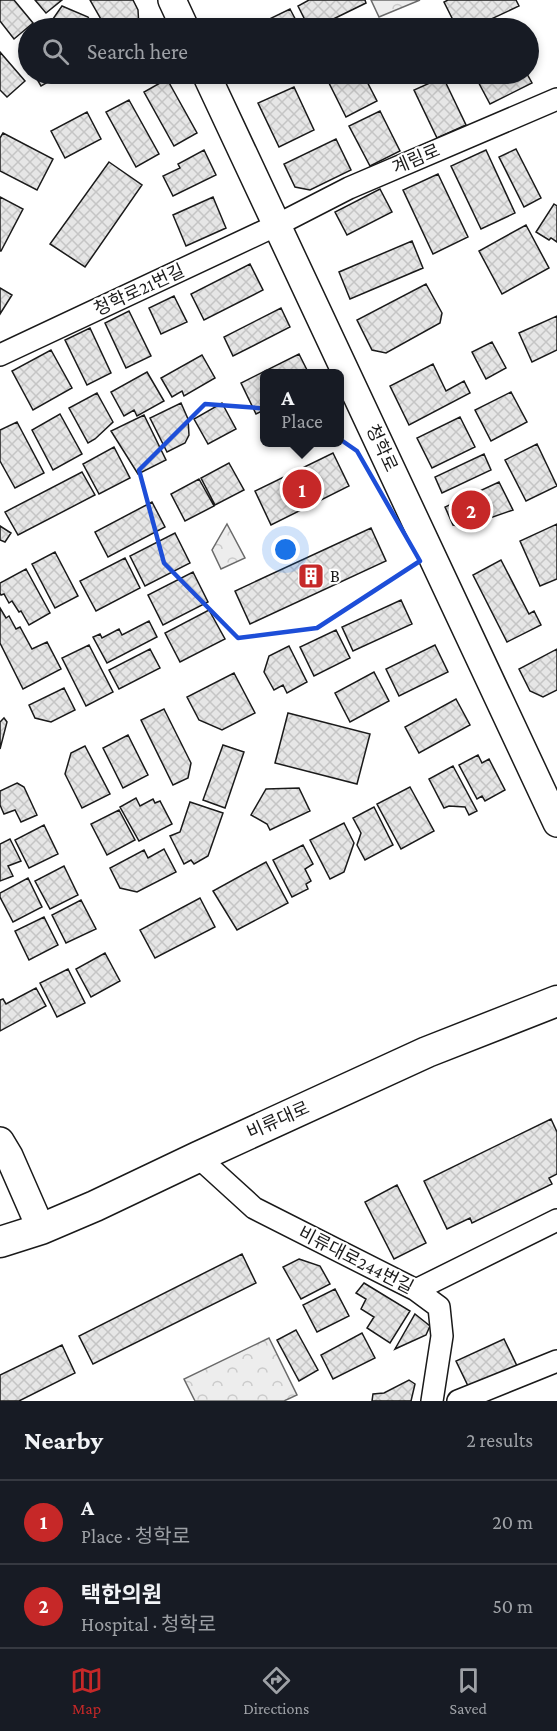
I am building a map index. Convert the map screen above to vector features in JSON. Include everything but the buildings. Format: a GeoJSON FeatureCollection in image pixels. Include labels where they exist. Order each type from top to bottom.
{"type":"FeatureCollection","features":[{"type":"Feature","properties":{"kind":"main road","name":"비류대로"},"geometry":{"type":"LineString","coordinates":[[0,1242],[41,1229],[95,1206],[198,1156],[427,1053],[557,1001]]}},
{"type":"Feature","properties":{"kind":"street"},"geometry":{"type":"LineString","coordinates":[[172,0],[180,18]]}},
{"type":"Feature","properties":{"kind":"street","name":"청학로"},"geometry":{"type":"LineString","coordinates":[[211,84],[557,823]]}},
{"type":"Feature","properties":{"kind":"street","name":"계림로"},"geometry":{"type":"LineString","coordinates":[[277,225],[349,188],[557,99]]}},
{"type":"Feature","properties":{"kind":"street","name":"청학로21번길"},"geometry":{"type":"LineString","coordinates":[[0,355],[277,225]]}},
{"type":"Feature","properties":{"kind":"street"},"geometry":{"type":"LineString","coordinates":[[0,1141],[9,1156],[41,1229]]}},
{"type":"Feature","properties":{"kind":"street","name":"비류대로244번길"},"geometry":{"type":"LineString","coordinates":[[198,1156],[254,1208],[416,1290],[439,1307],[442,1336],[432,1401]]}},
{"type":"Feature","properties":{"kind":"street"},"geometry":{"type":"LineString","coordinates":[[416,1290],[557,1220]]}},
{"type":"Feature","properties":{"kind":"street"},"geometry":{"type":"LineString","coordinates":[[458,1401],[557,1361]]}},
{"type":"Feature","properties":{"kind":"highlighted area"},"geometry":{"type":"Polygon","coordinates":[[[205,404],[299,411],[357,451],[420,561],[317,628],[238,638],[164,563],[139,470],[205,404]]]}},
{"type":"Feature","properties":{"kind":"green space"},"geometry":{"type":"Polygon","coordinates":[[[371,0],[420,0],[379,17],[371,0]]]}},
{"type":"Feature","properties":{"kind":"green space"},"geometry":{"type":"Polygon","coordinates":[[[227,524],[245,558],[221,569],[212,550],[227,524]]]}},
{"type":"Feature","properties":{"kind":"green space"},"geometry":{"type":"Polygon","coordinates":[[[269,1338],[297,1395],[284,1401],[195,1401],[184,1379],[269,1338]]]}},
{"type":"Feature","properties":{"kind":"place","name":"A"},"geometry":{"type":"Point","coordinates":[302,489]}},
{"type":"Feature","properties":{"kind":"place","name":"택한의원"},"geometry":{"type":"Point","coordinates":[471,510]}},
{"type":"Feature","properties":{"kind":"place","name":"B"},"geometry":{"type":"Point","coordinates":[311,576]}}]}
